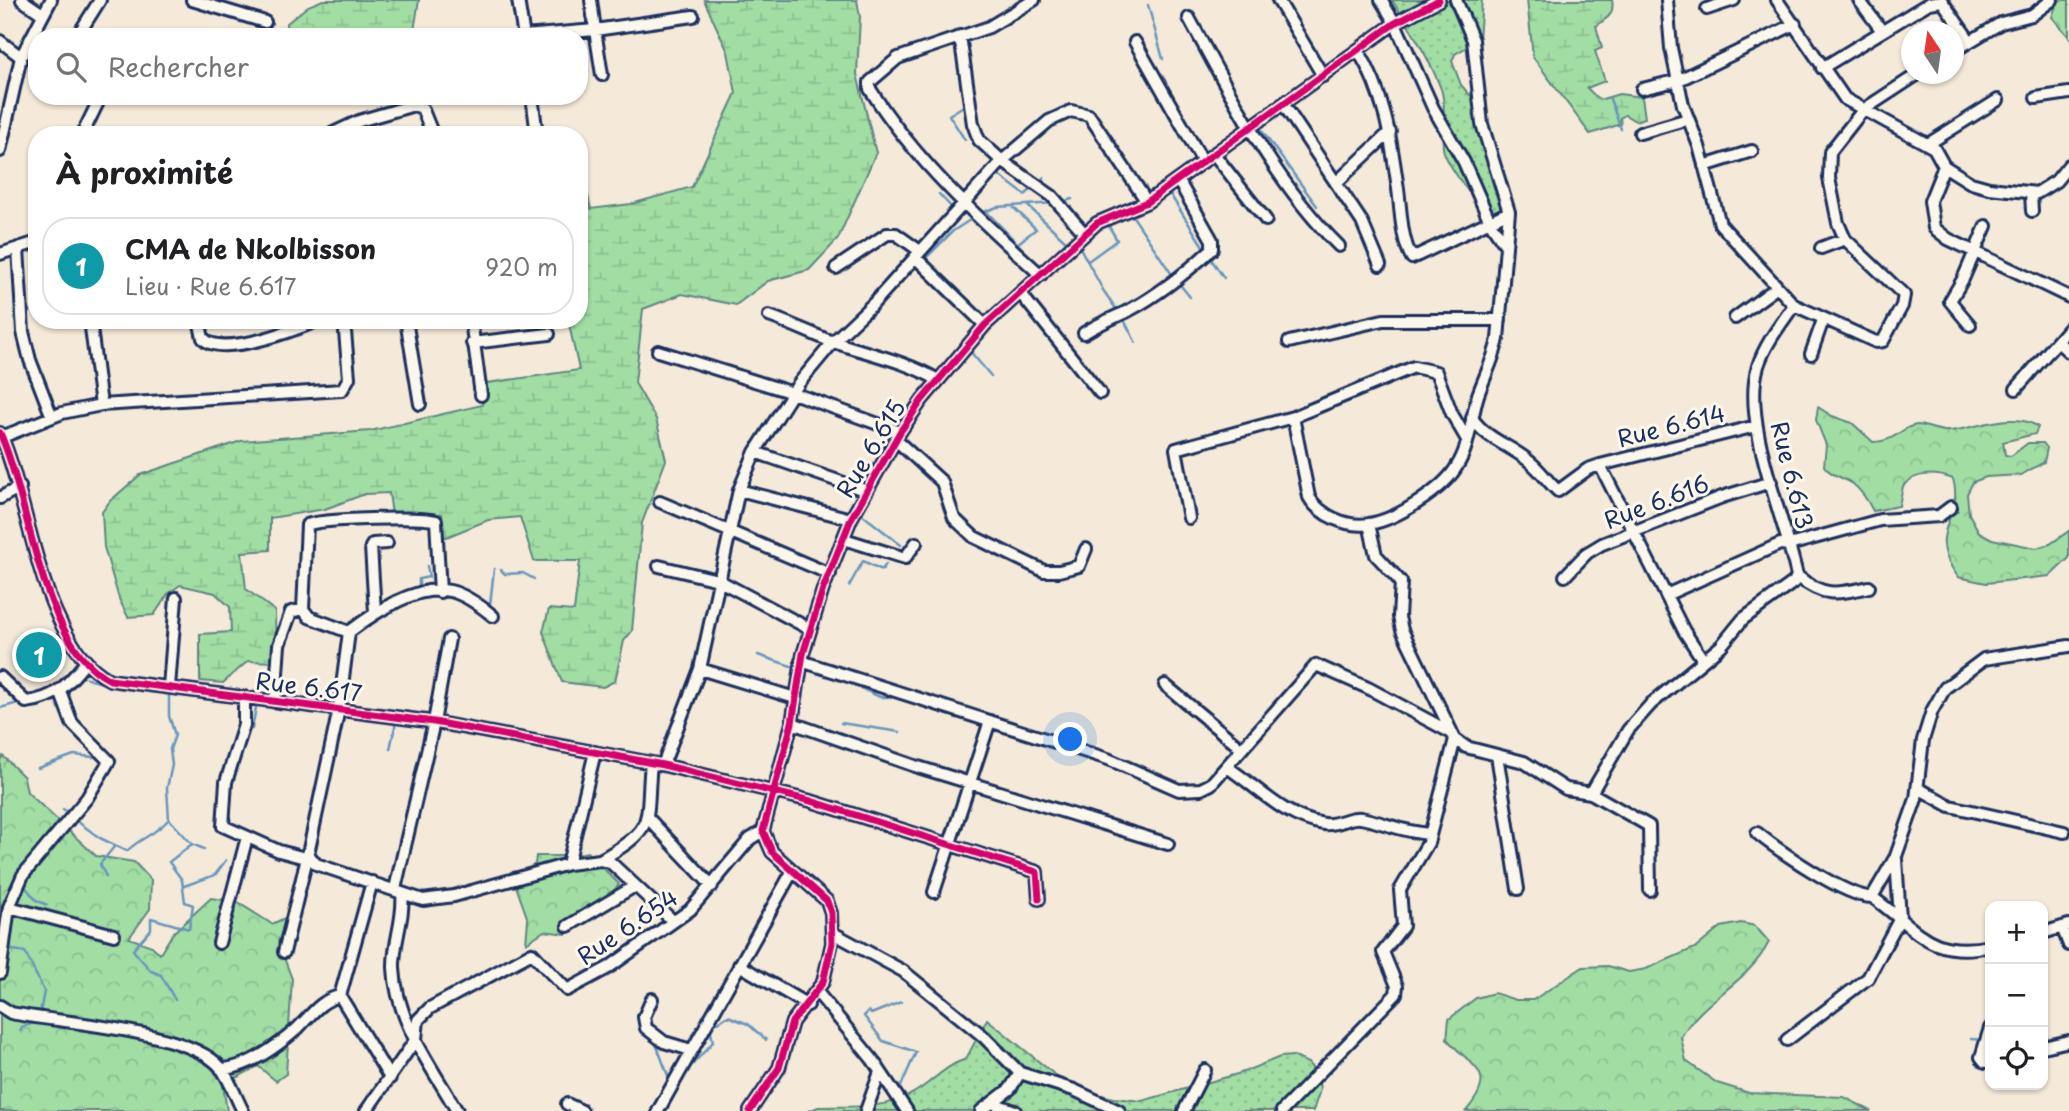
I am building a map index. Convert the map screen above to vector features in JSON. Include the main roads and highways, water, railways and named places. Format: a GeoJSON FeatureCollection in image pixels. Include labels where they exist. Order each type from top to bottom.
{"type":"FeatureCollection","features":[{"type":"Feature","properties":{"kind":"waterway"},"geometry":{"type":"LineString","coordinates":[[1148,5],[1163,59]]}},
{"type":"Feature","properties":{"kind":"waterway"},"geometry":{"type":"LineString","coordinates":[[1610,99],[1621,129]]}},
{"type":"Feature","properties":{"kind":"waterway"},"geometry":{"type":"LineString","coordinates":[[965,105],[949,115],[965,140]]}},
{"type":"Feature","properties":{"kind":"waterway"},"geometry":{"type":"LineString","coordinates":[[1281,110],[1289,122]]}},
{"type":"Feature","properties":{"kind":"waterway"},"geometry":{"type":"LineString","coordinates":[[1259,127],[1317,206]]}},
{"type":"Feature","properties":{"kind":"waterway"},"geometry":{"type":"LineString","coordinates":[[996,173],[1025,195],[1034,187]]}},
{"type":"Feature","properties":{"kind":"waterway"},"geometry":{"type":"LineString","coordinates":[[1039,182],[1044,177]]}},
{"type":"Feature","properties":{"kind":"waterway"},"geometry":{"type":"LineString","coordinates":[[1168,191],[1206,251]]}},
{"type":"Feature","properties":{"kind":"waterway"},"geometry":{"type":"LineString","coordinates":[[939,194],[953,209]]}},
{"type":"Feature","properties":{"kind":"waterway"},"geometry":{"type":"LineString","coordinates":[[1062,202],[1072,199]]}},
{"type":"Feature","properties":{"kind":"waterway"},"geometry":{"type":"LineString","coordinates":[[981,213],[997,207],[1055,203]]}},
{"type":"Feature","properties":{"kind":"waterway"},"geometry":{"type":"LineString","coordinates":[[1028,206],[1069,244]]}},
{"type":"Feature","properties":{"kind":"waterway"},"geometry":{"type":"LineString","coordinates":[[1013,207],[1036,229],[1017,244]]}},
{"type":"Feature","properties":{"kind":"waterway"},"geometry":{"type":"LineString","coordinates":[[987,212],[1043,270]]}},
{"type":"Feature","properties":{"kind":"waterway"},"geometry":{"type":"LineString","coordinates":[[1130,212],[1173,276]]}},
{"type":"Feature","properties":{"kind":"waterway"},"geometry":{"type":"LineString","coordinates":[[923,261],[953,231],[973,218]]}},
{"type":"Feature","properties":{"kind":"waterway"},"geometry":{"type":"LineString","coordinates":[[1088,261],[1117,240],[1107,223]]}},
{"type":"Feature","properties":{"kind":"waterway"},"geometry":{"type":"LineString","coordinates":[[1078,244],[1119,313]]}},
{"type":"Feature","properties":{"kind":"waterway"},"geometry":{"type":"LineString","coordinates":[[1209,256],[1224,278]]}},
{"type":"Feature","properties":{"kind":"waterway"},"geometry":{"type":"LineString","coordinates":[[906,276],[918,266]]}},
{"type":"Feature","properties":{"kind":"waterway"},"geometry":{"type":"LineString","coordinates":[[1177,281],[1190,297]]}},
{"type":"Feature","properties":{"kind":"waterway"},"geometry":{"type":"LineString","coordinates":[[1123,318],[1136,343]]}},
{"type":"Feature","properties":{"kind":"waterway"},"geometry":{"type":"LineString","coordinates":[[969,350],[991,376]]}},
{"type":"Feature","properties":{"kind":"waterway"},"geometry":{"type":"LineString","coordinates":[[859,512],[901,545]]}},
{"type":"Feature","properties":{"kind":"waterway"},"geometry":{"type":"LineString","coordinates":[[849,586],[863,561],[882,570],[886,564]]}},
{"type":"Feature","properties":{"kind":"waterway"},"geometry":{"type":"LineString","coordinates":[[419,589],[419,579],[429,577],[427,566]]}},
{"type":"Feature","properties":{"kind":"waterway"},"geometry":{"type":"LineString","coordinates":[[490,605],[494,569]]}},
{"type":"Feature","properties":{"kind":"waterway"},"geometry":{"type":"LineString","coordinates":[[501,570],[505,574],[523,573],[534,579]]}},
{"type":"Feature","properties":{"kind":"waterway"},"geometry":{"type":"LineString","coordinates":[[758,655],[797,668]]}},
{"type":"Feature","properties":{"kind":"waterway"},"geometry":{"type":"LineString","coordinates":[[86,678],[108,685],[159,691]]}},
{"type":"Feature","properties":{"kind":"waterway"},"geometry":{"type":"LineString","coordinates":[[854,685],[880,697],[897,697]]}},
{"type":"Feature","properties":{"kind":"waterway"},"geometry":{"type":"LineString","coordinates":[[74,819],[100,838],[127,851],[169,819],[167,788],[172,765],[170,749],[175,735],[169,716],[169,691]]}},
{"type":"Feature","properties":{"kind":"waterway"},"geometry":{"type":"LineString","coordinates":[[0,708],[22,702]]}},
{"type":"Feature","properties":{"kind":"waterway"},"geometry":{"type":"LineString","coordinates":[[252,729],[257,702]]}},
{"type":"Feature","properties":{"kind":"waterway"},"geometry":{"type":"LineString","coordinates":[[390,749],[396,722]]}},
{"type":"Feature","properties":{"kind":"waterway"},"geometry":{"type":"LineString","coordinates":[[841,723],[900,732]]}},
{"type":"Feature","properties":{"kind":"waterway"},"geometry":{"type":"LineString","coordinates":[[38,768],[74,755],[93,757]]}},
{"type":"Feature","properties":{"kind":"waterway"},"geometry":{"type":"LineString","coordinates":[[63,809],[69,814]]}},
{"type":"Feature","properties":{"kind":"waterway"},"geometry":{"type":"LineString","coordinates":[[169,819],[192,844],[204,849]]}},
{"type":"Feature","properties":{"kind":"waterway"},"geometry":{"type":"LineString","coordinates":[[175,1000],[161,975],[151,971],[133,950],[151,929],[151,918],[189,929],[193,905],[185,902],[182,880],[169,862],[192,844]]}},
{"type":"Feature","properties":{"kind":"waterway"},"geometry":{"type":"LineString","coordinates":[[106,877],[100,864],[114,847]]}},
{"type":"Feature","properties":{"kind":"waterway"},"geometry":{"type":"LineString","coordinates":[[184,886],[215,875],[226,860]]}},
{"type":"Feature","properties":{"kind":"waterway"},"geometry":{"type":"LineString","coordinates":[[23,884],[36,900],[47,905]]}},
{"type":"Feature","properties":{"kind":"waterway"},"geometry":{"type":"LineString","coordinates":[[7,949],[25,952],[44,991],[40,1013]]}},
{"type":"Feature","properties":{"kind":"waterway"},"geometry":{"type":"LineString","coordinates":[[898,1093],[916,1052],[883,1041],[864,1016],[869,1011],[871,1014],[901,1002]]}},
{"type":"Feature","properties":{"kind":"waterway"},"geometry":{"type":"LineString","coordinates":[[684,1074],[713,1042],[710,1027],[728,1016],[748,1024],[766,1040]]}},
{"type":"Feature","properties":{"kind":"waterway"},"geometry":{"type":"LineString","coordinates":[[20,1031],[22,1027],[37,1022]]}},
{"type":"Feature","properties":{"kind":"waterway"},"geometry":{"type":"LineString","coordinates":[[1971,1039],[1985,1040]]}},
{"type":"Feature","properties":{"kind":"waterway"},"geometry":{"type":"LineString","coordinates":[[655,1041],[670,1081]]}},
{"type":"Feature","properties":{"kind":"place","name":"CMA de Nkolbisson"},"geometry":{"type":"Point","coordinates":[39,655]}}]}
